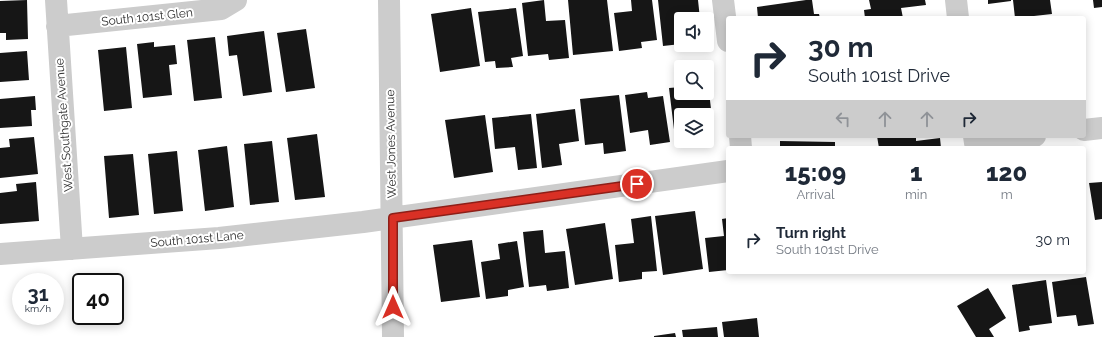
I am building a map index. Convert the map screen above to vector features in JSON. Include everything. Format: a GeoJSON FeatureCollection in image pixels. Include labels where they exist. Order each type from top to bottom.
{"type":"FeatureCollection","features":[{"type":"Feature","properties":{"kind":"street","name":"West Southgate Avenue"},"geometry":{"type":"LineString","coordinates":[[56,0],[72,249]]}},
{"type":"Feature","properties":{"kind":"street","name":"South 101st Glen"},"geometry":{"type":"LineString","coordinates":[[57,26],[221,9],[236,0]]}},
{"type":"Feature","properties":{"kind":"street","name":"West Jones Avenue"},"geometry":{"type":"LineString","coordinates":[[389,0],[394,337]]}},
{"type":"Feature","properties":{"kind":"street"},"geometry":{"type":"LineString","coordinates":[[723,0],[726,25]]}},
{"type":"Feature","properties":{"kind":"street"},"geometry":{"type":"LineString","coordinates":[[956,0],[958,16]]}},
{"type":"Feature","properties":{"kind":"street"},"geometry":{"type":"LineString","coordinates":[[1086,130],[1102,128]]}},
{"type":"Feature","properties":{"kind":"street"},"geometry":{"type":"LineString","coordinates":[[974,140],[1004,138]]}},
{"type":"Feature","properties":{"kind":"street","name":"South 101st Lane"},"geometry":{"type":"LineString","coordinates":[[0,254],[219,238],[393,218],[726,171]]}},
{"type":"Feature","properties":{"kind":"building"},"geometry":{"type":"Polygon","coordinates":[[[27,0],[28,39],[6,40],[6,33],[0,33],[0,1],[27,0]]]}},
{"type":"Feature","properties":{"kind":"building"},"geometry":{"type":"Polygon","coordinates":[[[544,0],[546,21],[565,20],[569,58],[549,60],[548,54],[528,56],[522,3],[544,0]]]}},
{"type":"Feature","properties":{"kind":"building"},"geometry":{"type":"Polygon","coordinates":[[[568,0],[607,0],[613,51],[573,55],[568,0]]]}},
{"type":"Feature","properties":{"kind":"building"},"geometry":{"type":"Polygon","coordinates":[[[631,0],[652,0],[657,40],[641,42],[642,48],[619,51],[614,13],[632,11],[631,0]]]}},
{"type":"Feature","properties":{"kind":"building"},"geometry":{"type":"Polygon","coordinates":[[[658,0],[698,0],[699,12],[674,12],[674,45],[663,46],[658,0]]]}},
{"type":"Feature","properties":{"kind":"building"},"geometry":{"type":"Polygon","coordinates":[[[812,0],[814,14],[819,14],[820,16],[758,16],[757,7],[812,0]]]}},
{"type":"Feature","properties":{"kind":"building"},"geometry":{"type":"Polygon","coordinates":[[[869,0],[925,0],[926,5],[901,8],[903,16],[865,16],[864,10],[871,9],[869,0]]]}},
{"type":"Feature","properties":{"kind":"building"},"geometry":{"type":"Polygon","coordinates":[[[988,0],[1011,0],[1011,1],[988,4],[988,0]]]}},
{"type":"Feature","properties":{"kind":"building"},"geometry":{"type":"Polygon","coordinates":[[[1013,0],[1050,0],[1052,14],[1015,16],[1013,0]]]}},
{"type":"Feature","properties":{"kind":"building"},"geometry":{"type":"Polygon","coordinates":[[[1093,0],[1102,0],[1102,7],[1094,8],[1093,0]]]}},
{"type":"Feature","properties":{"kind":"building"},"geometry":{"type":"Polygon","coordinates":[[[471,8],[480,66],[440,72],[431,14],[471,8]]]}},
{"type":"Feature","properties":{"kind":"building"},"geometry":{"type":"Polygon","coordinates":[[[516,8],[523,56],[511,58],[513,67],[496,68],[495,61],[485,62],[478,12],[516,8]]]}},
{"type":"Feature","properties":{"kind":"building"},"geometry":{"type":"Polygon","coordinates":[[[306,29],[315,88],[286,92],[277,33],[306,29]]]}},
{"type":"Feature","properties":{"kind":"building"},"geometry":{"type":"Polygon","coordinates":[[[264,31],[272,92],[243,96],[237,55],[229,56],[227,36],[264,31]]]}},
{"type":"Feature","properties":{"kind":"building"},"geometry":{"type":"Polygon","coordinates":[[[215,37],[222,98],[194,101],[187,40],[215,37]]]}},
{"type":"Feature","properties":{"kind":"building"},"geometry":{"type":"Polygon","coordinates":[[[154,42],[154,47],[175,45],[177,64],[169,65],[172,95],[143,98],[137,44],[154,42]]]}},
{"type":"Feature","properties":{"kind":"building"},"geometry":{"type":"Polygon","coordinates":[[[126,47],[132,108],[104,111],[98,50],[126,47]]]}},
{"type":"Feature","properties":{"kind":"building"},"geometry":{"type":"Polygon","coordinates":[[[27,51],[29,80],[0,82],[0,53],[27,51]]]}},
{"type":"Feature","properties":{"kind":"building"},"geometry":{"type":"Polygon","coordinates":[[[669,88],[674,88],[674,100],[710,100],[711,108],[674,108],[674,129],[669,88]]]}},
{"type":"Feature","properties":{"kind":"building"},"geometry":{"type":"Polygon","coordinates":[[[647,92],[648,98],[663,96],[670,142],[650,145],[648,130],[630,133],[625,95],[647,92]]]}},
{"type":"Feature","properties":{"kind":"building"},"geometry":{"type":"Polygon","coordinates":[[[619,95],[626,151],[604,154],[603,143],[585,145],[580,99],[619,95]]]}},
{"type":"Feature","properties":{"kind":"building"},"geometry":{"type":"Polygon","coordinates":[[[35,96],[36,110],[31,110],[32,126],[0,128],[0,99],[35,96]]]}},
{"type":"Feature","properties":{"kind":"building"},"geometry":{"type":"Polygon","coordinates":[[[575,109],[579,141],[559,144],[562,165],[542,168],[536,114],[575,109]]]}},
{"type":"Feature","properties":{"kind":"building"},"geometry":{"type":"Polygon","coordinates":[[[531,114],[537,168],[518,170],[515,147],[495,149],[492,118],[531,114]]]}},
{"type":"Feature","properties":{"kind":"building"},"geometry":{"type":"Polygon","coordinates":[[[485,115],[493,172],[454,178],[445,120],[485,115]]]}},
{"type":"Feature","properties":{"kind":"building"},"geometry":{"type":"Polygon","coordinates":[[[317,134],[325,197],[295,200],[287,138],[317,134]]]}},
{"type":"Feature","properties":{"kind":"building"},"geometry":{"type":"Polygon","coordinates":[[[34,137],[38,174],[0,178],[0,148],[10,147],[9,139],[34,137]]]}},
{"type":"Feature","properties":{"kind":"building"},"geometry":{"type":"Polygon","coordinates":[[[877,138],[916,138],[916,141],[940,138],[941,146],[879,146],[877,138]]]}},
{"type":"Feature","properties":{"kind":"building"},"geometry":{"type":"Polygon","coordinates":[[[272,141],[279,202],[250,205],[244,144],[272,141]]]}},
{"type":"Feature","properties":{"kind":"building"},"geometry":{"type":"Polygon","coordinates":[[[780,141],[835,142],[835,146],[780,146],[780,141]]]}},
{"type":"Feature","properties":{"kind":"building"},"geometry":{"type":"Polygon","coordinates":[[[227,146],[234,207],[205,211],[198,150],[227,146]]]}},
{"type":"Feature","properties":{"kind":"building"},"geometry":{"type":"Polygon","coordinates":[[[177,151],[183,211],[154,214],[148,154],[177,151]]]}},
{"type":"Feature","properties":{"kind":"building"},"geometry":{"type":"Polygon","coordinates":[[[133,154],[139,215],[109,218],[104,156],[133,154]]]}},
{"type":"Feature","properties":{"kind":"building"},"geometry":{"type":"Polygon","coordinates":[[[36,182],[39,221],[0,224],[0,193],[17,191],[16,184],[36,182]]]}},
{"type":"Feature","properties":{"kind":"building"},"geometry":{"type":"Polygon","coordinates":[[[1102,182],[1102,219],[1095,220],[1089,183],[1102,182]]]}},
{"type":"Feature","properties":{"kind":"building"},"geometry":{"type":"Polygon","coordinates":[[[695,211],[703,269],[663,275],[655,216],[695,211]]]}},
{"type":"Feature","properties":{"kind":"building"},"geometry":{"type":"Polygon","coordinates":[[[651,216],[657,271],[642,272],[642,279],[619,282],[615,245],[634,243],[631,219],[651,216]]]}},
{"type":"Feature","properties":{"kind":"building"},"geometry":{"type":"Polygon","coordinates":[[[726,218],[726,270],[709,272],[705,238],[724,236],[722,219],[726,218]]]}},
{"type":"Feature","properties":{"kind":"building"},"geometry":{"type":"Polygon","coordinates":[[[605,223],[613,279],[575,285],[566,229],[605,223]]]}},
{"type":"Feature","properties":{"kind":"building"},"geometry":{"type":"Polygon","coordinates":[[[543,230],[545,253],[565,251],[569,288],[547,291],[546,285],[529,287],[523,232],[543,230]]]}},
{"type":"Feature","properties":{"kind":"building"},"geometry":{"type":"Polygon","coordinates":[[[472,240],[480,297],[441,302],[433,245],[472,240]]]}},
{"type":"Feature","properties":{"kind":"building"},"geometry":{"type":"Polygon","coordinates":[[[517,241],[524,287],[508,290],[508,296],[486,299],[481,262],[500,259],[498,244],[517,241]]]}},
{"type":"Feature","properties":{"kind":"building"},"geometry":{"type":"Polygon","coordinates":[[[1086,277],[1094,324],[1078,326],[1076,315],[1057,317],[1052,282],[1086,277]]]}},
{"type":"Feature","properties":{"kind":"building"},"geometry":{"type":"Polygon","coordinates":[[[1046,280],[1052,323],[1029,326],[1030,330],[1019,332],[1012,285],[1046,280]]]}},
{"type":"Feature","properties":{"kind":"building"},"geometry":{"type":"Polygon","coordinates":[[[988,288],[1006,318],[989,329],[994,337],[976,337],[957,306],[988,288]]]}},
{"type":"Feature","properties":{"kind":"building"},"geometry":{"type":"Polygon","coordinates":[[[757,318],[759,337],[724,337],[722,322],[757,318]]]}},
{"type":"Feature","properties":{"kind":"building"},"geometry":{"type":"Polygon","coordinates":[[[717,327],[718,337],[683,337],[682,330],[717,327]]]}},
{"type":"Feature","properties":{"kind":"building"},"geometry":{"type":"Polygon","coordinates":[[[675,333],[676,337],[654,337],[654,336],[675,333]]]}},
{"type":"Feature","properties":{"kind":"route"},"geometry":{"type":"LineString","coordinates":[[393,307],[393,218],[637,184]]}}]}
